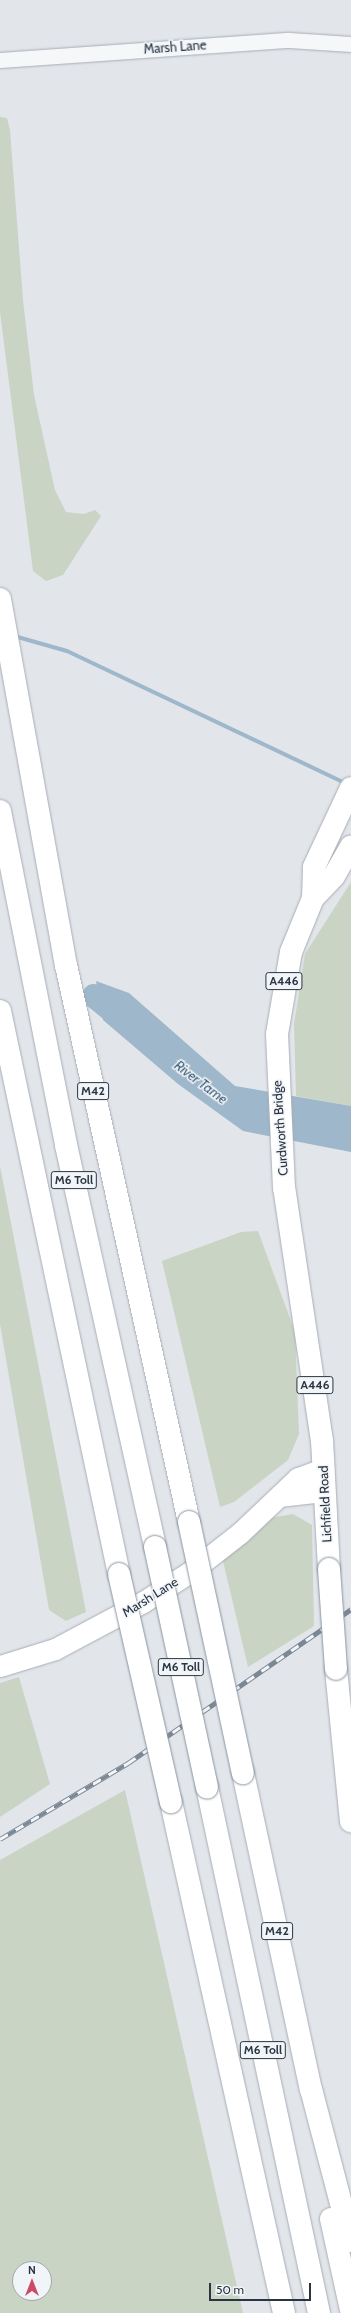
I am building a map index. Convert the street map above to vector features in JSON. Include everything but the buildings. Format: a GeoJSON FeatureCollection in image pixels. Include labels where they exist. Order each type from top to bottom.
{"type":"FeatureCollection","features":[{"type":"Feature","properties":{"kind":"highway","name":"M42"},"geometry":{"type":"LineString","coordinates":[[0,599],[9,658],[66,965],[189,1522],[311,2089],[332,2220],[351,2310]]}},
{"type":"Feature","properties":{"kind":"highway","name":"A446"},"geometry":{"type":"LineString","coordinates":[[313,898],[314,867],[346,797]]}},
{"type":"Feature","properties":{"kind":"highway","name":"M6 Toll"},"geometry":{"type":"LineString","coordinates":[[0,811],[66,1145],[207,1787],[319,2313]]}},
{"type":"Feature","properties":{"kind":"highway","name":"A446"},"geometry":{"type":"LineString","coordinates":[[313,898],[334,876],[351,847]]}},
{"type":"Feature","properties":{"kind":"highway","name":"Curdworth Bridge"},"geometry":{"type":"LineString","coordinates":[[284,1188],[276,1069],[282,989],[291,952],[313,898]]}},
{"type":"Feature","properties":{"kind":"highway"},"geometry":{"type":"LineString","coordinates":[[0,1012],[119,1574],[172,1802],[284,2312]]}},
{"type":"Feature","properties":{"kind":"highway","name":"Lichfield Road"},"geometry":{"type":"LineString","coordinates":[[284,1188],[308,1331],[323,1469],[336,1669],[351,1821]]}},
{"type":"Feature","properties":{"kind":"highway"},"geometry":{"type":"LineString","coordinates":[[311,2089],[351,2241]]}},
{"type":"Feature","properties":{"kind":"main road","name":"Marsh Lane"},"geometry":{"type":"LineString","coordinates":[[0,1666],[55,1648],[143,1602],[190,1572],[280,1496],[298,1478],[323,1469]]}},
{"type":"Feature","properties":{"kind":"main road"},"geometry":{"type":"LineString","coordinates":[[280,1496],[324,1491]]}},
{"type":"Feature","properties":{"kind":"street","name":"Marsh Lane"},"geometry":{"type":"LineString","coordinates":[[0,60],[289,40],[351,44]]}},
{"type":"Feature","properties":{"kind":"green space"},"geometry":{"type":"Polygon","coordinates":[[[0,117],[7,118],[10,130],[23,300],[34,395],[55,490],[66,512],[84,514],[95,510],[101,516],[63,575],[46,581],[33,571],[0,312],[0,117]]]}},
{"type":"Feature","properties":{"kind":"green space"},"geometry":{"type":"Polygon","coordinates":[[[351,882],[351,1106],[296,1096],[294,1024],[305,954],[351,882]]]}},
{"type":"Feature","properties":{"kind":"green space"},"geometry":{"type":"Polygon","coordinates":[[[0,1166],[86,1612],[66,1621],[49,1610],[0,1324],[0,1166]]]}},
{"type":"Feature","properties":{"kind":"green space"},"geometry":{"type":"Polygon","coordinates":[[[258,1231],[295,1332],[299,1434],[288,1460],[234,1502],[220,1507],[162,1261],[241,1232],[258,1231]]]}},
{"type":"Feature","properties":{"kind":"green space"},"geometry":{"type":"Polygon","coordinates":[[[293,1514],[312,1525],[314,1626],[248,1667],[223,1561],[270,1518],[293,1514]]]}},
{"type":"Feature","properties":{"kind":"green space"},"geometry":{"type":"Polygon","coordinates":[[[19,1677],[50,1784],[0,1817],[0,1683],[19,1677]]]}},
{"type":"Feature","properties":{"kind":"green space"},"geometry":{"type":"Polygon","coordinates":[[[125,1790],[243,2313],[0,2313],[0,1860],[125,1790]]]}},
{"type":"Feature","properties":{"kind":"water"},"geometry":{"type":"Polygon","coordinates":[[[96,981],[129,993],[235,1086],[351,1106],[351,1152],[243,1131],[178,1084],[103,1020],[96,981]]]}},
{"type":"Feature","properties":{"kind":"waterway"},"geometry":{"type":"LineString","coordinates":[[14,636],[67,651],[347,784]]}},
{"type":"Feature","properties":{"kind":"waterway","name":"River Tame"},"geometry":{"type":"LineString","coordinates":[[94,996],[125,1021]]}},
{"type":"Feature","properties":{"kind":"railway"},"geometry":{"type":"LineString","coordinates":[[0,1839],[128,1763],[351,1609]]}}]}
